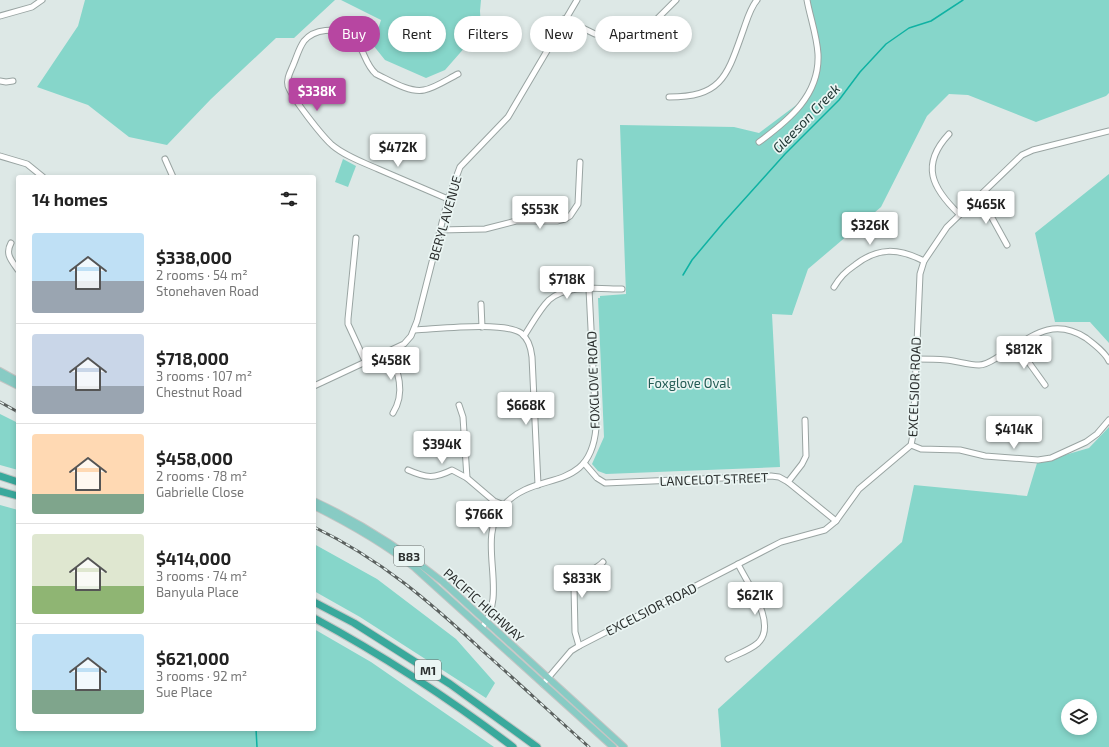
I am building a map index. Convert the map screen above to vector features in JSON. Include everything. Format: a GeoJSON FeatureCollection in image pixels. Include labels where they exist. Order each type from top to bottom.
{"type":"FeatureCollection","features":[{"type":"Feature","properties":{"kind":"highway"},"geometry":{"type":"LineString","coordinates":[[0,476],[16,481]]}},
{"type":"Feature","properties":{"kind":"highway"},"geometry":{"type":"LineString","coordinates":[[0,491],[16,495]]}},
{"type":"Feature","properties":{"kind":"highway","name":"M1"},"geometry":{"type":"LineString","coordinates":[[316,603],[354,623],[450,684],[537,747]]}},
{"type":"Feature","properties":{"kind":"highway","name":"M1"},"geometry":{"type":"LineString","coordinates":[[316,619],[344,634],[443,695],[513,747]]}},
{"type":"Feature","properties":{"kind":"main road"},"geometry":{"type":"LineString","coordinates":[[0,372],[16,380]]}},
{"type":"Feature","properties":{"kind":"main road"},"geometry":{"type":"LineString","coordinates":[[0,377],[16,385]]}},
{"type":"Feature","properties":{"kind":"main road","name":"PACIFIC HIGHWAY"},"geometry":{"type":"LineString","coordinates":[[316,502],[360,524],[400,549],[443,582],[624,747]]}},
{"type":"Feature","properties":{"kind":"main road","name":"PACIFIC HIGHWAY"},"geometry":{"type":"LineString","coordinates":[[316,507],[362,531],[397,554],[432,582],[613,747]]}},
{"type":"Feature","properties":{"kind":"street"},"geometry":{"type":"LineString","coordinates":[[0,16],[32,7],[42,0]]}},
{"type":"Feature","properties":{"kind":"street","name":"BERYL AVENUE"},"geometry":{"type":"LineString","coordinates":[[566,16],[577,0]]}},
{"type":"Feature","properties":{"kind":"street"},"geometry":{"type":"LineString","coordinates":[[587,30],[595,34],[617,35],[634,30],[656,20],[676,0]]}},
{"type":"Feature","properties":{"kind":"street"},"geometry":{"type":"LineString","coordinates":[[668,97],[695,95],[706,92],[720,82],[731,65],[747,19],[757,0]]}},
{"type":"Feature","properties":{"kind":"street"},"geometry":{"type":"LineString","coordinates":[[759,142],[801,106],[812,87],[817,68],[818,54],[807,0]]}},
{"type":"Feature","properties":{"kind":"street"},"geometry":{"type":"LineString","coordinates":[[448,199],[353,158],[336,148],[301,105],[289,87],[287,79],[301,47],[308,38],[322,31],[332,30],[355,39],[368,66],[376,74],[408,88],[425,90],[458,74]]}},
{"type":"Feature","properties":{"kind":"street","name":"BERYL AVENUE"},"geometry":{"type":"LineString","coordinates":[[316,385],[404,344],[415,330],[448,199],[460,167],[508,117],[545,52]]}},
{"type":"Feature","properties":{"kind":"street"},"geometry":{"type":"LineString","coordinates":[[0,81],[13,81]]}},
{"type":"Feature","properties":{"kind":"street","name":"EXCELSIOR ROAD"},"geometry":{"type":"LineString","coordinates":[[543,684],[571,652],[579,646],[786,540],[822,531],[836,521],[859,489],[911,445],[913,434],[918,286],[924,261],[947,227],[958,214],[1027,153],[1109,131]]}},
{"type":"Feature","properties":{"kind":"street"},"geometry":{"type":"LineString","coordinates":[[949,134],[941,142],[934,155],[931,164],[932,175],[941,196],[958,214]]}},
{"type":"Feature","properties":{"kind":"street"},"geometry":{"type":"LineString","coordinates":[[0,156],[27,164],[41,175]]}},
{"type":"Feature","properties":{"kind":"street"},"geometry":{"type":"LineString","coordinates":[[165,159],[172,175]]}},
{"type":"Feature","properties":{"kind":"street"},"geometry":{"type":"LineString","coordinates":[[440,230],[485,229],[516,221],[551,221],[565,219],[570,216],[578,204],[580,162]]}},
{"type":"Feature","properties":{"kind":"street"},"geometry":{"type":"LineString","coordinates":[[977,197],[991,216],[1007,245]]}},
{"type":"Feature","properties":{"kind":"street"},"geometry":{"type":"LineString","coordinates":[[356,238],[348,324],[365,361]]}},
{"type":"Feature","properties":{"kind":"street"},"geometry":{"type":"LineString","coordinates":[[10,243],[8,257],[16,267]]}},
{"type":"Feature","properties":{"kind":"street"},"geometry":{"type":"LineString","coordinates":[[834,287],[841,275],[866,256],[875,253],[902,252],[924,261]]}},
{"type":"Feature","properties":{"kind":"street"},"geometry":{"type":"LineString","coordinates":[[524,336],[545,305],[555,296],[570,291],[589,289],[622,289]]}},
{"type":"Feature","properties":{"kind":"street","name":"FOXGLOVE ROAD"},"geometry":{"type":"LineString","coordinates":[[482,628],[490,616],[494,590],[492,533],[495,519],[504,505],[513,497],[538,485],[564,477],[584,463],[594,445],[596,428],[589,289]]}},
{"type":"Feature","properties":{"kind":"street"},"geometry":{"type":"LineString","coordinates":[[481,304],[482,327]]}},
{"type":"Feature","properties":{"kind":"street"},"geometry":{"type":"LineString","coordinates":[[415,330],[506,327],[524,336],[531,348],[532,357],[538,485]]}},
{"type":"Feature","properties":{"kind":"street"},"geometry":{"type":"LineString","coordinates":[[915,359],[946,360],[979,365],[990,362],[1018,346],[1029,336],[1041,330],[1066,329],[1076,332],[1092,342],[1109,361]]}},
{"type":"Feature","properties":{"kind":"street"},"geometry":{"type":"LineString","coordinates":[[1018,346],[1045,385]]}},
{"type":"Feature","properties":{"kind":"street"},"geometry":{"type":"LineString","coordinates":[[389,351],[400,378],[398,403],[393,413]]}},
{"type":"Feature","properties":{"kind":"street"},"geometry":{"type":"LineString","coordinates":[[459,405],[464,417],[467,478]]}},
{"type":"Feature","properties":{"kind":"street"},"geometry":{"type":"LineString","coordinates":[[788,482],[802,464],[806,456],[805,420]]}},
{"type":"Feature","properties":{"kind":"street"},"geometry":{"type":"LineString","coordinates":[[911,445],[921,449],[960,450],[985,456],[1038,460],[1051,458],[1086,442],[1097,434],[1109,420]]}},
{"type":"Feature","properties":{"kind":"street","name":"LANCELOT STREET"},"geometry":{"type":"LineString","coordinates":[[584,463],[597,478],[605,483],[771,476],[779,477],[788,482],[836,521]]}},
{"type":"Feature","properties":{"kind":"street"},"geometry":{"type":"LineString","coordinates":[[408,470],[422,476],[439,477],[452,470],[467,478],[494,501],[504,505]]}},
{"type":"Feature","properties":{"kind":"street"},"geometry":{"type":"LineString","coordinates":[[316,499],[322,504]]}},
{"type":"Feature","properties":{"kind":"street"},"geometry":{"type":"LineString","coordinates":[[579,646],[575,632],[574,586],[577,579],[603,562]]}},
{"type":"Feature","properties":{"kind":"street"},"geometry":{"type":"LineString","coordinates":[[728,659],[758,643],[765,630],[764,615],[738,564]]}},
{"type":"Feature","properties":{"kind":"green space"},"geometry":{"type":"Polygon","coordinates":[[[85,0],[335,0],[294,38],[276,38],[211,99],[167,145],[129,137],[88,105],[37,87],[78,26],[85,0]]]}},
{"type":"Feature","properties":{"kind":"green space"},"geometry":{"type":"Polygon","coordinates":[[[341,0],[481,0],[480,16],[454,16],[454,52],[461,52],[445,70],[426,78],[385,60],[379,52],[380,52],[380,16],[373,16],[341,0]]]}},
{"type":"Feature","properties":{"kind":"green space","name":"Foxglove Oval"},"geometry":{"type":"Polygon","coordinates":[[[807,0],[1109,0],[1109,93],[1106,96],[1036,122],[968,95],[949,94],[927,116],[881,207],[808,269],[792,315],[772,314],[780,467],[606,474],[598,471],[592,464],[604,437],[598,298],[600,298],[600,296],[626,294],[620,125],[734,127],[759,133],[799,103],[811,84],[818,56],[807,0]]]}},
{"type":"Feature","properties":{"kind":"green space"},"geometry":{"type":"Polygon","coordinates":[[[343,159],[356,166],[348,187],[335,182],[343,159]]]}},
{"type":"Feature","properties":{"kind":"green space"},"geometry":{"type":"Polygon","coordinates":[[[1109,174],[1109,343],[1090,322],[1055,322],[1035,233],[1109,174]]]}},
{"type":"Feature","properties":{"kind":"green space"},"geometry":{"type":"Polygon","coordinates":[[[0,414],[16,422],[16,469],[0,465],[0,414]]]}},
{"type":"Feature","properties":{"kind":"green space"},"geometry":{"type":"Polygon","coordinates":[[[1109,427],[1109,747],[721,747],[718,709],[902,542],[914,485],[1027,496],[1037,463],[1089,448],[1109,427]]]}},
{"type":"Feature","properties":{"kind":"green space"},"geometry":{"type":"Polygon","coordinates":[[[0,505],[16,509],[16,731],[316,731],[316,630],[371,662],[494,747],[0,747],[0,505]]]}},
{"type":"Feature","properties":{"kind":"green space"},"geometry":{"type":"Polygon","coordinates":[[[316,545],[377,579],[456,639],[495,683],[486,698],[360,617],[316,592],[316,545]]]}},
{"type":"Feature","properties":{"kind":"waterway","name":"Gleeson Creek"},"geometry":{"type":"LineString","coordinates":[[683,275],[692,260],[723,223],[785,154],[839,100],[860,72],[886,44],[909,28],[931,21],[963,0]]}},
{"type":"Feature","properties":{"kind":"waterway"},"geometry":{"type":"LineString","coordinates":[[256,731],[257,747]]}},
{"type":"Feature","properties":{"kind":"railway"},"geometry":{"type":"LineString","coordinates":[[0,402],[16,411]]}},
{"type":"Feature","properties":{"kind":"railway"},"geometry":{"type":"LineString","coordinates":[[316,528],[362,553],[425,599],[589,747]]}}]}
